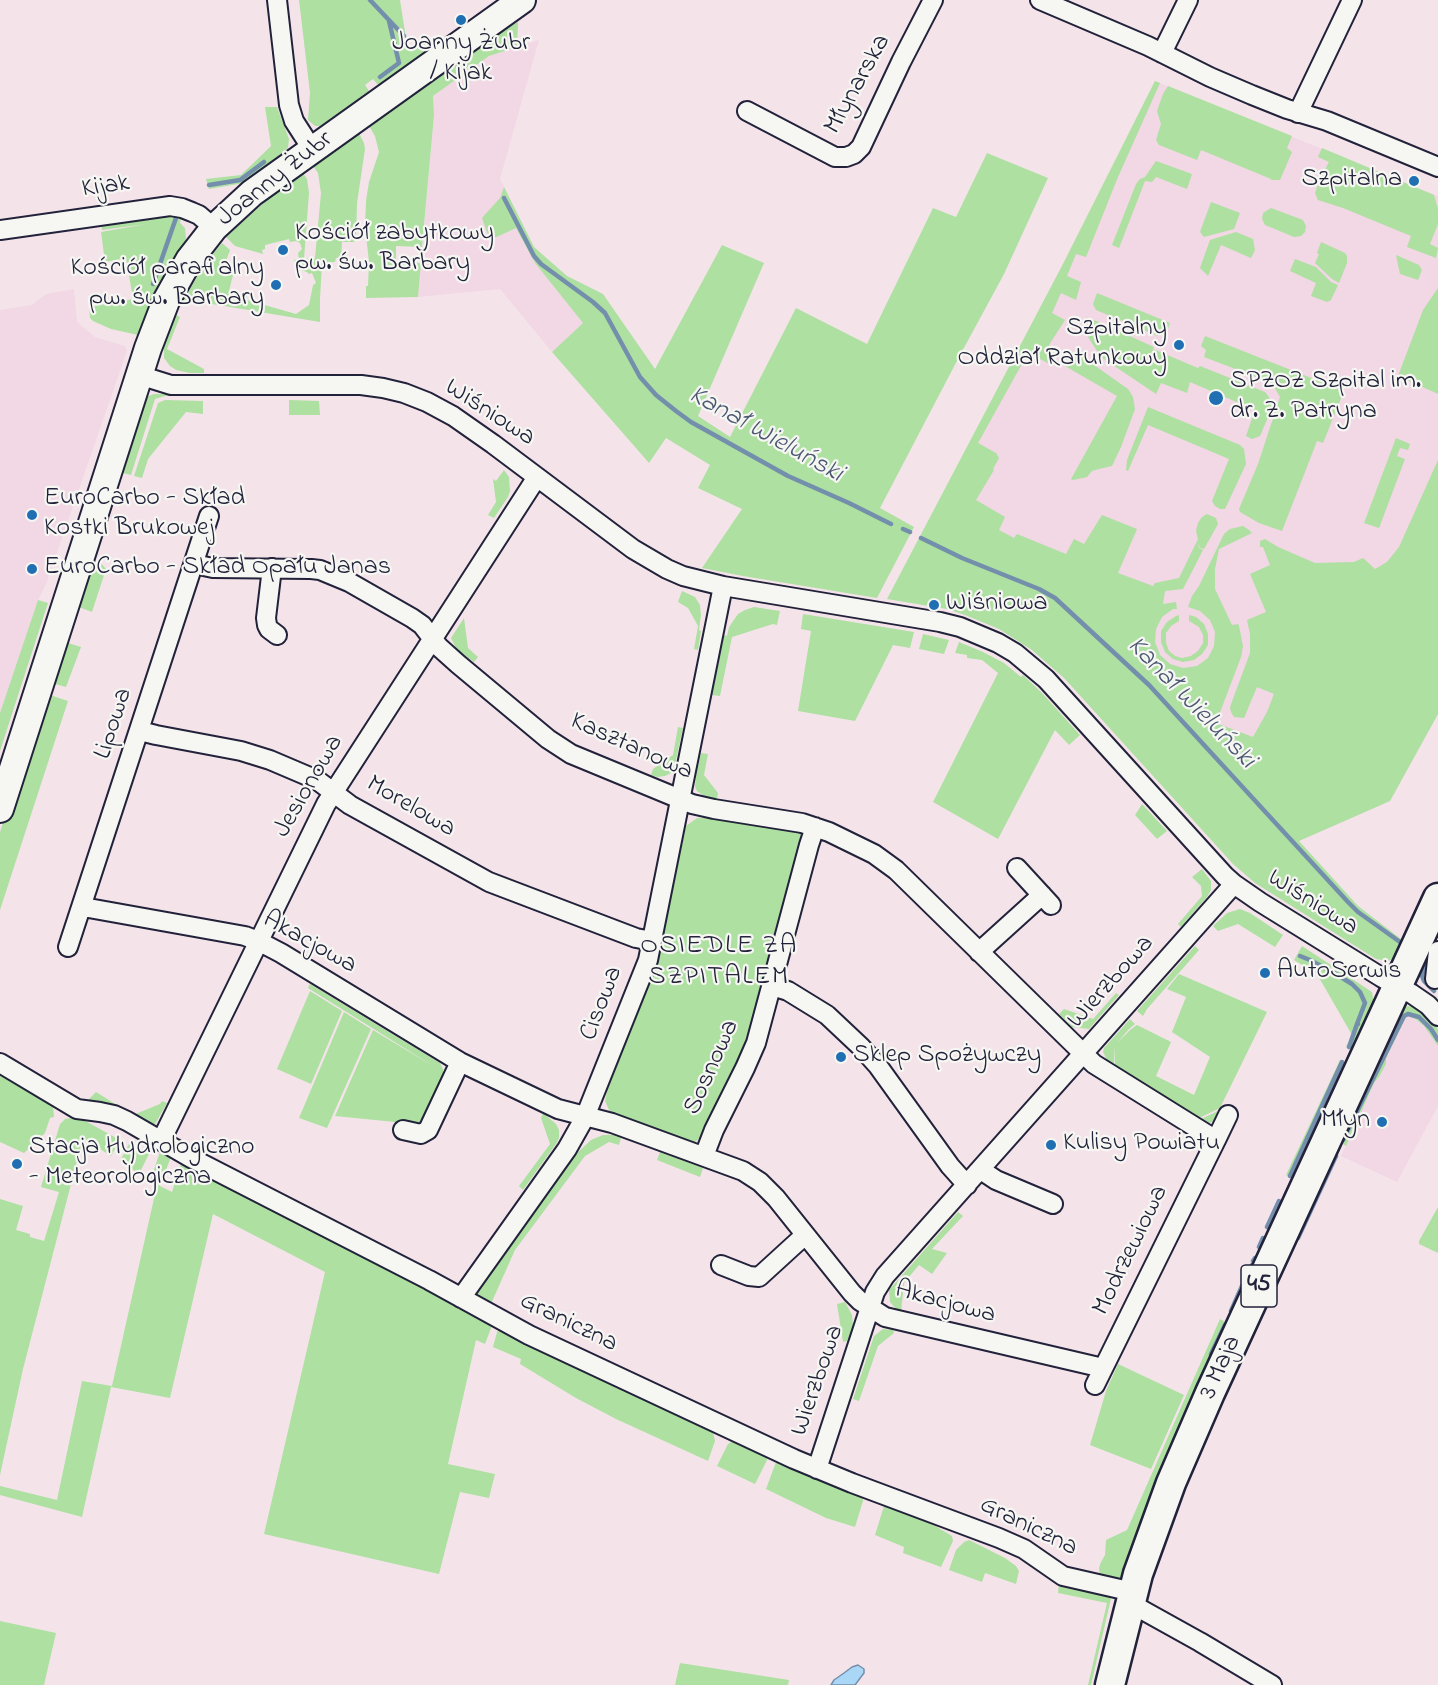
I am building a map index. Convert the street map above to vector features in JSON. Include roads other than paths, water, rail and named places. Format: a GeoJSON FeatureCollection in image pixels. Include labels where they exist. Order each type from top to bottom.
{"type":"FeatureCollection","features":[{"type":"Feature","properties":{"kind":"main road","name":"3 Maja"},"geometry":{"type":"LineString","coordinates":[[1110,1685],[1131,1598],[1171,1483],[1215,1382],[1438,898]]}},
{"type":"Feature","properties":{"kind":"street"},"geometry":{"type":"LineString","coordinates":[[277,0],[289,105],[294,121],[312,149]]}},
{"type":"Feature","properties":{"kind":"street","name":"Joanny Żubr"},"geometry":{"type":"LineString","coordinates":[[0,809],[139,375],[170,292],[189,260],[214,228],[246,198],[522,0]]}},
{"type":"Feature","properties":{"kind":"street","name":"Młynarska"},"geometry":{"type":"LineString","coordinates":[[747,111],[836,157],[854,154],[861,147],[933,0]]}},
{"type":"Feature","properties":{"kind":"street"},"geometry":{"type":"LineString","coordinates":[[1040,0],[1133,39],[1210,77],[1298,113],[1327,121],[1438,167]]}},
{"type":"Feature","properties":{"kind":"street"},"geometry":{"type":"LineString","coordinates":[[1162,53],[1188,0]]}},
{"type":"Feature","properties":{"kind":"street"},"geometry":{"type":"LineString","coordinates":[[1298,113],[1352,0]]}},
{"type":"Feature","properties":{"kind":"street","name":"Kijak"},"geometry":{"type":"LineString","coordinates":[[0,230],[170,206],[199,215],[214,228]]}},
{"type":"Feature","properties":{"kind":"street","name":"Wiśniowa"},"geometry":{"type":"LineString","coordinates":[[139,375],[171,385],[361,385],[404,393],[453,416],[610,533],[650,560],[683,576],[723,586],[940,622],[960,627],[998,643],[1015,653],[1046,679],[1234,884],[1287,919],[1418,998],[1438,1016]]}},
{"type":"Feature","properties":{"kind":"street","name":"Jesionowa"},"geometry":{"type":"LineString","coordinates":[[161,1141],[318,818],[432,637],[537,477]]}},
{"type":"Feature","properties":{"kind":"street","name":"Lipowa"},"geometry":{"type":"LineString","coordinates":[[69,947],[209,516]]}},
{"type":"Feature","properties":{"kind":"street","name":"Kasztanowa"},"geometry":{"type":"LineString","coordinates":[[194,564],[213,568],[310,568],[349,582],[422,625],[458,664],[558,746],[571,754],[702,807],[789,820],[816,827],[885,861],[1084,1054],[1103,1070],[1216,1140]]}},
{"type":"Feature","properties":{"kind":"street"},"geometry":{"type":"LineString","coordinates":[[272,568],[267,625],[277,635]]}},
{"type":"Feature","properties":{"kind":"street","name":"Cisowa"},"geometry":{"type":"LineString","coordinates":[[460,1298],[567,1149],[585,1116],[645,967],[723,586]]}},
{"type":"Feature","properties":{"kind":"street","name":"Morelowa"},"geometry":{"type":"LineString","coordinates":[[140,730],[262,757],[317,780],[350,805],[489,882],[636,938],[652,941]]}},
{"type":"Feature","properties":{"kind":"street","name":"Sosnowa"},"geometry":{"type":"LineString","coordinates":[[704,1156],[714,1130],[752,1055],[809,845],[816,827]]}},
{"type":"Feature","properties":{"kind":"street"},"geometry":{"type":"LineString","coordinates":[[979,952],[1047,900],[1017,868]]}},
{"type":"Feature","properties":{"kind":"street","name":"Wierzbowa"},"geometry":{"type":"LineString","coordinates":[[817,1468],[875,1292],[885,1276],[1234,884]]}},
{"type":"Feature","properties":{"kind":"street","name":"Akacjowa"},"geometry":{"type":"LineString","coordinates":[[83,907],[245,936],[258,941],[460,1062],[558,1109],[612,1123],[743,1171],[760,1182],[776,1198],[852,1293],[870,1308],[892,1320],[1103,1368]]}},
{"type":"Feature","properties":{"kind":"street"},"geometry":{"type":"LineString","coordinates":[[1435,979],[1438,951]]}},
{"type":"Feature","properties":{"kind":"street"},"geometry":{"type":"LineString","coordinates":[[771,986],[788,991],[827,1015],[861,1047],[878,1066],[950,1166],[967,1185]]}},
{"type":"Feature","properties":{"kind":"street"},"geometry":{"type":"LineString","coordinates":[[403,1130],[421,1134],[429,1130],[460,1062]]}},
{"type":"Feature","properties":{"kind":"street","name":"Graniczna"},"geometry":{"type":"LineString","coordinates":[[0,1063],[77,1109],[114,1115],[127,1121],[270,1200],[380,1255],[529,1335],[817,1468],[1024,1549],[1064,1576],[1131,1598],[1137,1607],[1272,1685]]}},
{"type":"Feature","properties":{"kind":"street"},"geometry":{"type":"LineString","coordinates":[[1216,1140],[1228,1115]]}},
{"type":"Feature","properties":{"kind":"street","name":"Modrzewiowa"},"geometry":{"type":"LineString","coordinates":[[1095,1385],[1216,1140]]}},
{"type":"Feature","properties":{"kind":"street"},"geometry":{"type":"LineString","coordinates":[[981,1170],[996,1180],[1053,1204]]}},
{"type":"Feature","properties":{"kind":"street"},"geometry":{"type":"LineString","coordinates":[[721,1265],[749,1276],[759,1277],[805,1235]]}},
{"type":"Feature","properties":{"kind":"water"},"geometry":{"type":"Polygon","coordinates":[[[858,1665],[864,1669],[864,1673],[855,1685],[831,1685],[834,1680],[858,1665]]]}},
{"type":"Feature","properties":{"kind":"waterway","name":"Kanał Wieluński"},"geometry":{"type":"LineString","coordinates":[[370,0],[404,36]]}},
{"type":"Feature","properties":{"kind":"waterway"},"geometry":{"type":"LineString","coordinates":[[380,77],[399,63],[389,21]]}},
{"type":"Feature","properties":{"kind":"waterway"},"geometry":{"type":"LineString","coordinates":[[209,185],[240,180],[264,162]]}},
{"type":"Feature","properties":{"kind":"waterway","name":"Kanał Wieluński"},"geometry":{"type":"LineString","coordinates":[[504,198],[534,256],[541,264],[605,313],[640,377],[656,395],[691,422],[788,476],[891,524]]}},
{"type":"Feature","properties":{"kind":"waterway"},"geometry":{"type":"LineString","coordinates":[[153,284],[176,218]]}},
{"type":"Feature","properties":{"kind":"waterway","name":"Kanał Wieluński"},"geometry":{"type":"LineString","coordinates":[[903,529],[910,532]]}},
{"type":"Feature","properties":{"kind":"waterway","name":"Kanał Wieluński"},"geometry":{"type":"LineString","coordinates":[[921,538],[1055,598],[1149,685],[1358,912],[1400,942]]}},
{"type":"Feature","properties":{"kind":"waterway"},"geometry":{"type":"LineString","coordinates":[[1300,956],[1336,974],[1360,992],[1365,1003],[1357,1024]]}},
{"type":"Feature","properties":{"kind":"waterway"},"geometry":{"type":"LineString","coordinates":[[1428,959],[1422,976],[1434,991]]}},
{"type":"Feature","properties":{"kind":"waterway"},"geometry":{"type":"LineString","coordinates":[[1343,1140],[1404,1016],[1408,1014],[1419,1017],[1438,1040]]}},
{"type":"Feature","properties":{"kind":"waterway"},"geometry":{"type":"LineString","coordinates":[[1349,1047],[1358,1024]]}},
{"type":"Feature","properties":{"kind":"waterway"},"geometry":{"type":"LineString","coordinates":[[1290,1176],[1342,1062]]}},
{"type":"Feature","properties":{"kind":"waterway"},"geometry":{"type":"LineString","coordinates":[[1298,1238],[1336,1156]]}},
{"type":"Feature","properties":{"kind":"waterway"},"geometry":{"type":"LineString","coordinates":[[1267,1227],[1279,1201]]}},
{"type":"Feature","properties":{"kind":"waterway"},"geometry":{"type":"LineString","coordinates":[[1259,1247],[1263,1238]]}},
{"type":"Feature","properties":{"kind":"waterway"},"geometry":{"type":"LineString","coordinates":[[1248,1273],[1252,1265]]}},
{"type":"Feature","properties":{"kind":"waterway"},"geometry":{"type":"LineString","coordinates":[[1231,1311],[1242,1286]]}},
{"type":"Feature","properties":{"kind":"waterway"},"geometry":{"type":"LineString","coordinates":[[1211,1354],[1225,1325]]}},
{"type":"Feature","properties":{"kind":"place","name":"Joanny Żubr / Kijak"},"geometry":{"type":"Point","coordinates":[461,20]}},
{"type":"Feature","properties":{"kind":"place","name":"Szpitalna"},"geometry":{"type":"Point","coordinates":[1414,181]}},
{"type":"Feature","properties":{"kind":"place","name":"Kościół zabytkowy pw. św. Barbary"},"geometry":{"type":"Point","coordinates":[283,250]}},
{"type":"Feature","properties":{"kind":"place","name":"Kościół parafialny pw. św. Barbary"},"geometry":{"type":"Point","coordinates":[276,285]}},
{"type":"Feature","properties":{"kind":"place","name":"Szpitalny Oddział Ratunkowy"},"geometry":{"type":"Point","coordinates":[1179,345]}},
{"type":"Feature","properties":{"kind":"place","name":"SPZOZ Szpital im. dr. Z. Patryna"},"geometry":{"type":"Point","coordinates":[1216,398]}},
{"type":"Feature","properties":{"kind":"place","name":"EuroCarbo - Skład Kostki Brukowej"},"geometry":{"type":"Point","coordinates":[32,515]}},
{"type":"Feature","properties":{"kind":"place","name":"EuroCarbo - Skład Opału Janas"},"geometry":{"type":"Point","coordinates":[32,569]}},
{"type":"Feature","properties":{"kind":"place","name":"Wiśniowa"},"geometry":{"type":"Point","coordinates":[934,605]}},
{"type":"Feature","properties":{"kind":"place","name":"AutoSerwis"},"geometry":{"type":"Point","coordinates":[1265,973]}},
{"type":"Feature","properties":{"kind":"place","name":"Sklep Spożywczy"},"geometry":{"type":"Point","coordinates":[841,1057]}},
{"type":"Feature","properties":{"kind":"place","name":"Młyn"},"geometry":{"type":"Point","coordinates":[1382,1122]}},
{"type":"Feature","properties":{"kind":"place","name":"Kulisy Powiatu"},"geometry":{"type":"Point","coordinates":[1051,1145]}},
{"type":"Feature","properties":{"kind":"place","name":"Stacja Hydrologiczno - Meteorologiczna"},"geometry":{"type":"Point","coordinates":[17,1164]}},
{"type":"Feature","properties":{"kind":"district","name":"OSIEDLE ZA SZPITALEM"},"geometry":{"type":"Point","coordinates":[719,964]}}]}
